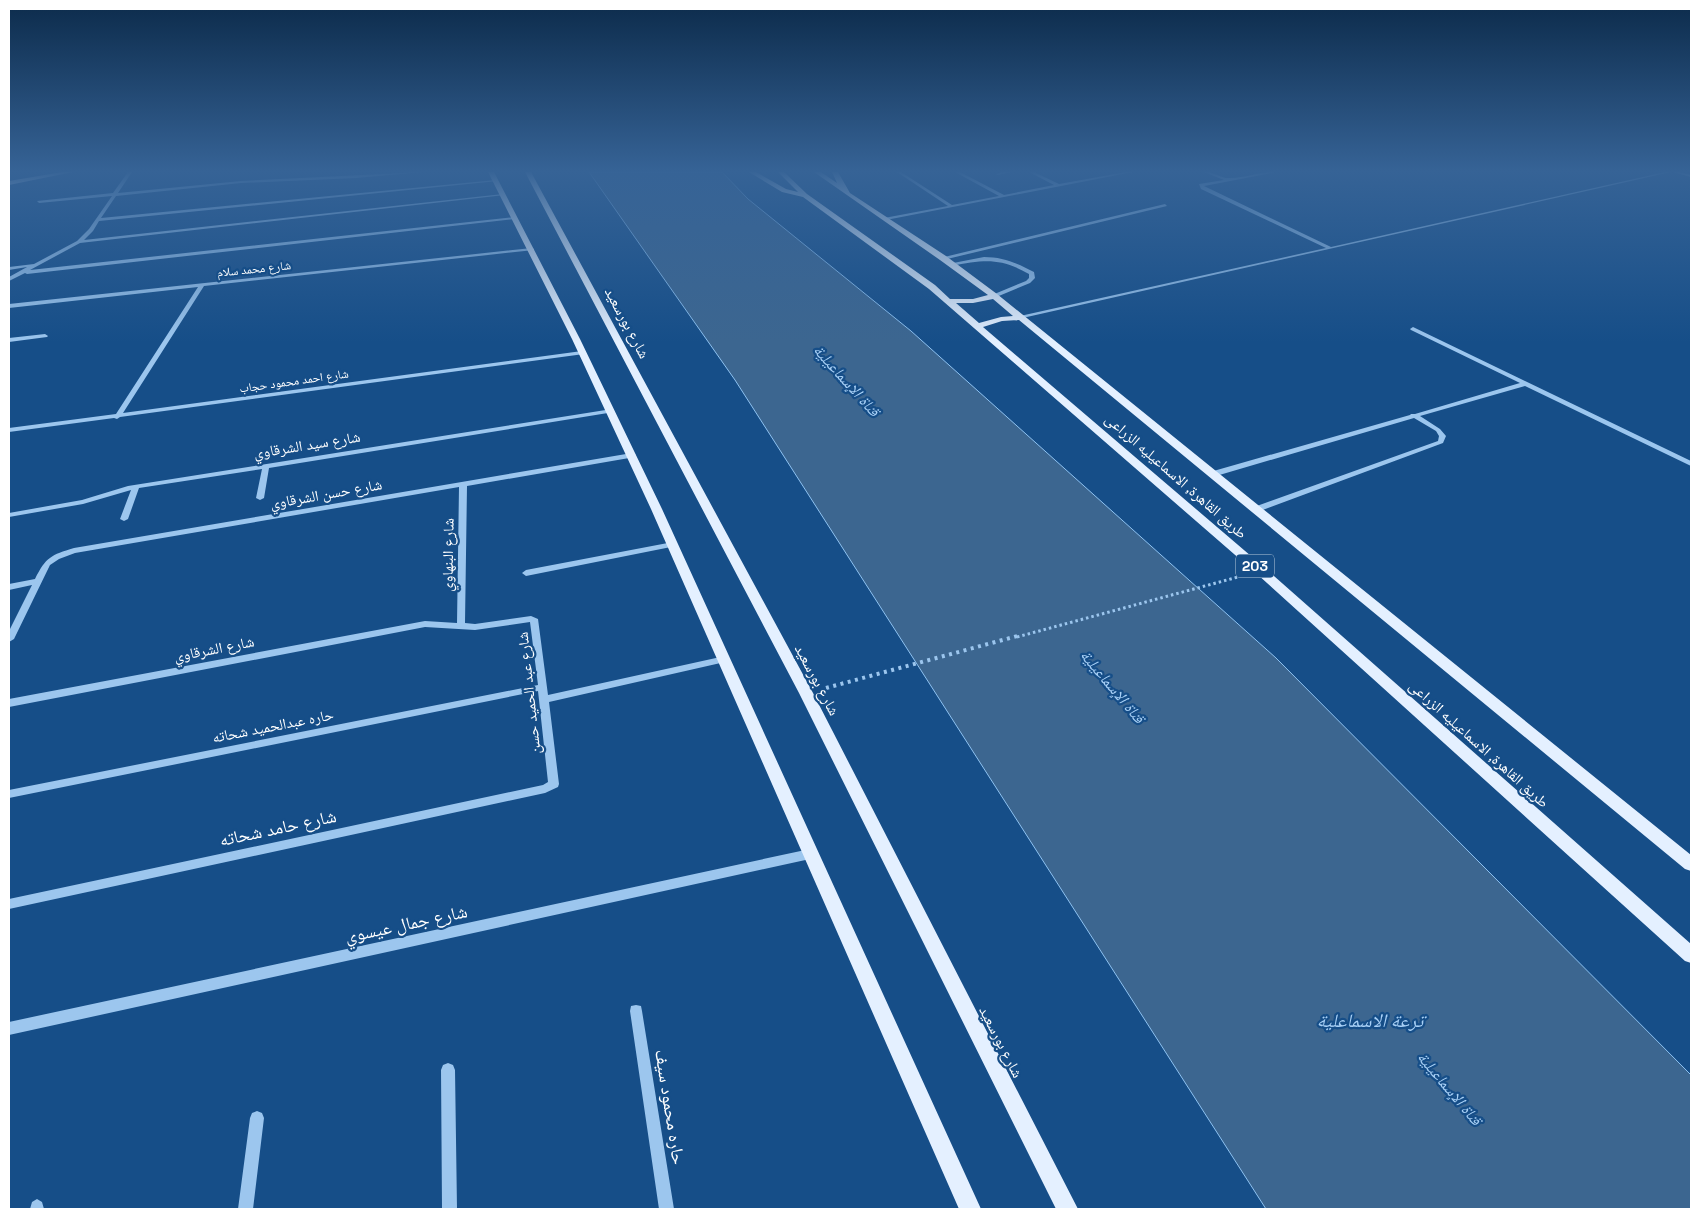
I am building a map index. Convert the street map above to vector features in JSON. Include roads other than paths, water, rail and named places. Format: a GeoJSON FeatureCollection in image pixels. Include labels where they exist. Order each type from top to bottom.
{"type":"FeatureCollection","features":[{"type":"Feature","properties":{"kind":"main road"},"geometry":{"type":"LineString","coordinates":[[521,229],[612,411],[673,544],[966,1208]]}},
{"type":"Feature","properties":{"kind":"main road","name":"شارع بورسعيد"},"geometry":{"type":"LineString","coordinates":[[558,229],[806,693],[1068,1209]]}},
{"type":"Feature","properties":{"kind":"main road","name":"طريق القاهرة, الاسماعيليه الزراعى"},"geometry":{"type":"LineString","coordinates":[[853,229],[932,287],[1261,571],[1691,955]]}},
{"type":"Feature","properties":{"kind":"main road","name":"طريق القاهرة, الاسماعيليه الزراعى"},"geometry":{"type":"LineString","coordinates":[[900,229],[994,296],[1691,864]]}},
{"type":"Feature","properties":{"kind":"main road"},"geometry":{"type":"LineString","coordinates":[[948,301],[973,301],[994,296]]}},
{"type":"Feature","properties":{"kind":"main road"},"geometry":{"type":"LineString","coordinates":[[977,326],[1001,319],[1020,318]]}},
{"type":"Feature","properties":{"kind":"street"},"geometry":{"type":"LineString","coordinates":[[9,279],[27,272],[79,242],[92,229]]}},
{"type":"Feature","properties":{"kind":"street"},"geometry":{"type":"LineString","coordinates":[[79,242],[198,229]]}},
{"type":"Feature","properties":{"kind":"street"},"geometry":{"type":"LineString","coordinates":[[27,272],[417,229]]}},
{"type":"Feature","properties":{"kind":"street"},"geometry":{"type":"LineString","coordinates":[[947,261],[1072,229]]}},
{"type":"Feature","properties":{"kind":"street"},"geometry":{"type":"LineString","coordinates":[[1290,229],[1329,247]]}},
{"type":"Feature","properties":{"kind":"street"},"geometry":{"type":"LineString","coordinates":[[1020,318],[1411,229]]}},
{"type":"Feature","properties":{"kind":"street","name":"شارع محمد سلام"},"geometry":{"type":"LineString","coordinates":[[10,307],[532,249]]}},
{"type":"Feature","properties":{"kind":"street"},"geometry":{"type":"LineString","coordinates":[[947,261],[1005,259],[1032,273],[1032,278],[1028,282],[994,296]]}},
{"type":"Feature","properties":{"kind":"street"},"geometry":{"type":"LineString","coordinates":[[9,268],[39,265]]}},
{"type":"Feature","properties":{"kind":"street"},"geometry":{"type":"LineString","coordinates":[[117,417],[202,285]]}},
{"type":"Feature","properties":{"kind":"street"},"geometry":{"type":"LineString","coordinates":[[1413,329],[1691,464]]}},
{"type":"Feature","properties":{"kind":"street"},"geometry":{"type":"LineString","coordinates":[[9,340],[45,336]]}},
{"type":"Feature","properties":{"kind":"street","name":"شارع احمد محمود حجاب"},"geometry":{"type":"LineString","coordinates":[[9,430],[582,353]]}},
{"type":"Feature","properties":{"kind":"street"},"geometry":{"type":"LineString","coordinates":[[1213,474],[1525,384]]}},
{"type":"Feature","properties":{"kind":"street","name":"شارع سيد الشرقاوي"},"geometry":{"type":"LineString","coordinates":[[9,515],[83,502],[136,486],[612,411]]}},
{"type":"Feature","properties":{"kind":"street"},"geometry":{"type":"LineString","coordinates":[[1257,509],[1441,442],[1443,436],[1438,430],[1413,416]]}},
{"type":"Feature","properties":{"kind":"street","name":"شارع حسن الشرقاوي"},"geometry":{"type":"LineString","coordinates":[[39,581],[50,561],[74,551],[632,455]]}},
{"type":"Feature","properties":{"kind":"street"},"geometry":{"type":"LineString","coordinates":[[260,498],[266,466]]}},
{"type":"Feature","properties":{"kind":"street","name":"شارع البنهاوي"},"geometry":{"type":"LineString","coordinates":[[461,626],[463,485]]}},
{"type":"Feature","properties":{"kind":"street"},"geometry":{"type":"LineString","coordinates":[[124,519],[136,486]]}},
{"type":"Feature","properties":{"kind":"street"},"geometry":{"type":"LineString","coordinates":[[526,573],[673,544]]}},
{"type":"Feature","properties":{"kind":"street"},"geometry":{"type":"LineString","coordinates":[[9,586],[39,581]]}},
{"type":"Feature","properties":{"kind":"street"},"geometry":{"type":"LineString","coordinates":[[9,639],[39,581]]}},
{"type":"Feature","properties":{"kind":"street","name":"شارع عبد الحميد حسن"},"geometry":{"type":"LineString","coordinates":[[425,624],[489,626],[534,620],[554,784]]}},
{"type":"Feature","properties":{"kind":"street","name":"شارع الشرقاوي"},"geometry":{"type":"LineString","coordinates":[[9,703],[425,624]]}},
{"type":"Feature","properties":{"kind":"street"},"geometry":{"type":"LineString","coordinates":[[544,700],[725,659]]}},
{"type":"Feature","properties":{"kind":"street","name":"حاره عبدالحميد شحاته"},"geometry":{"type":"LineString","coordinates":[[9,794],[543,687]]}},
{"type":"Feature","properties":{"kind":"street","name":"شارع حامد شحاته"},"geometry":{"type":"LineString","coordinates":[[9,904],[545,788],[554,784]]}},
{"type":"Feature","properties":{"kind":"street","name":"شارع جمال عيسوي"},"geometry":{"type":"LineString","coordinates":[[9,1029],[810,854]]}},
{"type":"Feature","properties":{"kind":"street","name":"حاره محمود سيف"},"geometry":{"type":"LineString","coordinates":[[636,1011],[667,1209]]}},
{"type":"Feature","properties":{"kind":"street"},"geometry":{"type":"LineString","coordinates":[[448,1070],[450,1209]]}},
{"type":"Feature","properties":{"kind":"street"},"geometry":{"type":"LineString","coordinates":[[246,1209],[258,1118]]}},
{"type":"Feature","properties":{"kind":"water","name":"ترعة الاسماعلية"},"geometry":{"type":"Polygon","coordinates":[[[629,229],[785,229],[911,331],[1276,658],[1691,1075],[1691,1209],[1266,1209],[735,380],[629,229]]]}},
{"type":"Feature","properties":{"kind":"water label","name":"قناة الإسماعيلية"},"geometry":{"type":"Point","coordinates":[847,380]}},
{"type":"Feature","properties":{"kind":"water label","name":"قناة الإسماعيلية"},"geometry":{"type":"Point","coordinates":[1113,686]}},
{"type":"Feature","properties":{"kind":"water label","name":"قناة الإسماعيلية"},"geometry":{"type":"Point","coordinates":[1450,1088]}}]}
